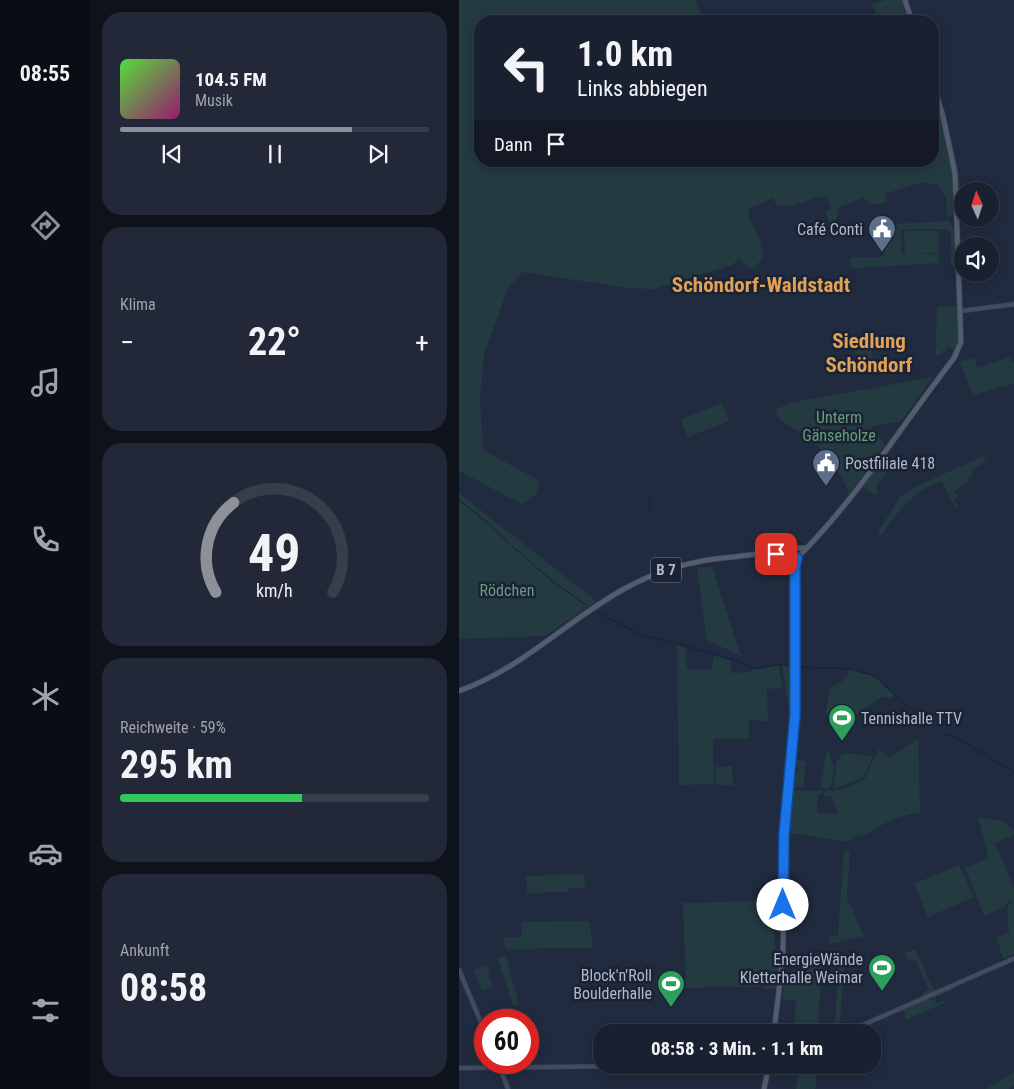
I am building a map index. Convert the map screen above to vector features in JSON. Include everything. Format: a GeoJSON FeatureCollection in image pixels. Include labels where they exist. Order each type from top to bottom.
{"type":"FeatureCollection","features":[{"type":"Feature","properties":{"kind":"main road"},"geometry":{"type":"LineString","coordinates":[[905,0],[910,15]]}},
{"type":"Feature","properties":{"kind":"main road"},"geometry":{"type":"LineString","coordinates":[[794,555],[810,546],[954,358],[961,342],[954,164],[939,106]]}},
{"type":"Feature","properties":{"kind":"main road"},"geometry":{"type":"LineString","coordinates":[[775,1024],[783,956],[784,829],[795,715],[794,555],[795,547],[799,549],[810,546]]}},
{"type":"Feature","properties":{"kind":"main road"},"geometry":{"type":"LineString","coordinates":[[794,555],[799,549]]}},
{"type":"Feature","properties":{"kind":"main road","name":"B 7"},"geometry":{"type":"LineString","coordinates":[[459,691],[503,672],[608,599],[650,576],[677,566],[709,559],[776,554],[794,555]]}},
{"type":"Feature","properties":{"kind":"main road"},"geometry":{"type":"LineString","coordinates":[[765,1089],[768,1074]]}},
{"type":"Feature","properties":{"kind":"street"},"geometry":{"type":"LineString","coordinates":[[961,311],[1014,304]]}},
{"type":"Feature","properties":{"kind":"street"},"geometry":{"type":"LineString","coordinates":[[865,1024],[1014,958]]}},
{"type":"Feature","properties":{"kind":"street"},"geometry":{"type":"LineString","coordinates":[[459,970],[475,1009]]}},
{"type":"Feature","properties":{"kind":"street"},"geometry":{"type":"LineString","coordinates":[[539,1067],[593,1067]]}},
{"type":"Feature","properties":{"kind":"street"},"geometry":{"type":"LineString","coordinates":[[459,1068],[474,1068]]}},
{"type":"Feature","properties":{"kind":"street"},"geometry":{"type":"LineString","coordinates":[[502,1074],[508,1089]]}},
{"type":"Feature","properties":{"kind":"green space"},"geometry":{"type":"Polygon","coordinates":[[[459,0],[695,0],[701,15],[474,15],[474,167],[939,167],[939,109],[949,150],[953,181],[954,214],[952,216],[947,217],[946,198],[938,184],[919,183],[885,194],[887,203],[870,204],[863,197],[838,208],[836,222],[830,223],[825,211],[831,208],[827,198],[822,196],[794,205],[777,206],[773,198],[750,208],[748,215],[759,238],[764,257],[752,270],[739,259],[732,265],[654,289],[629,288],[522,272],[508,288],[484,354],[480,397],[483,448],[488,453],[540,481],[536,494],[522,504],[461,472],[459,474],[459,0]]]}},
{"type":"Feature","properties":{"kind":"green space"},"geometry":{"type":"Polygon","coordinates":[[[885,0],[903,0],[909,15],[877,15],[872,4],[885,0]]]}},
{"type":"Feature","properties":{"kind":"green space"},"geometry":{"type":"Polygon","coordinates":[[[939,92],[957,162],[959,182],[956,182],[955,164],[939,102],[939,92]]]}},
{"type":"Feature","properties":{"kind":"green space"},"geometry":{"type":"Polygon","coordinates":[[[950,221],[954,229],[954,267],[951,264],[951,232],[947,229],[901,230],[902,254],[939,254],[939,263],[852,268],[849,260],[853,257],[884,257],[881,228],[893,227],[894,224],[950,221]]]}},
{"type":"Feature","properties":{"kind":"green space"},"geometry":{"type":"Polygon","coordinates":[[[904,231],[938,231],[939,253],[905,253],[904,231]]]}},
{"type":"Feature","properties":{"kind":"green space"},"geometry":{"type":"Polygon","coordinates":[[[959,306],[960,335],[957,346],[954,350],[948,347],[947,350],[936,357],[936,346],[938,346],[936,340],[937,307],[959,306]]]}},
{"type":"Feature","properties":{"kind":"green space"},"geometry":{"type":"Polygon","coordinates":[[[871,348],[875,365],[860,369],[855,351],[871,348]]]}},
{"type":"Feature","properties":{"kind":"green space"},"geometry":{"type":"Polygon","coordinates":[[[1010,357],[1012,362],[1014,361],[1014,383],[973,395],[960,362],[974,358],[977,368],[1010,357]]]}},
{"type":"Feature","properties":{"kind":"green space","name":"Unterm Gänseholze"},"geometry":{"type":"Polygon","coordinates":[[[933,377],[901,421],[870,427],[885,445],[849,494],[841,477],[824,453],[811,440],[784,422],[775,413],[778,408],[795,402],[933,377]]]}},
{"type":"Feature","properties":{"kind":"green space"},"geometry":{"type":"Polygon","coordinates":[[[722,403],[729,421],[688,437],[681,419],[722,403]]]}},
{"type":"Feature","properties":{"kind":"green space"},"geometry":{"type":"Polygon","coordinates":[[[983,456],[986,461],[972,470],[973,475],[967,478],[968,481],[954,492],[959,496],[954,500],[958,509],[956,509],[941,481],[914,496],[900,510],[882,535],[878,532],[900,497],[911,489],[983,456]]]}},
{"type":"Feature","properties":{"kind":"green space"},"geometry":{"type":"Polygon","coordinates":[[[881,458],[891,465],[876,487],[879,492],[876,496],[862,487],[850,500],[881,458]]]}},
{"type":"Feature","properties":{"kind":"green space","name":"Rödchen"},"geometry":{"type":"Polygon","coordinates":[[[459,493],[595,600],[594,602],[545,636],[459,639],[459,493]]]}},
{"type":"Feature","properties":{"kind":"green space"},"geometry":{"type":"Polygon","coordinates":[[[699,567],[712,567],[741,656],[707,640],[697,569],[699,567]]]}},
{"type":"Feature","properties":{"kind":"green space"},"geometry":{"type":"Polygon","coordinates":[[[677,645],[685,648],[687,669],[712,670],[714,656],[731,660],[731,673],[751,672],[751,670],[776,665],[779,667],[783,688],[767,689],[768,722],[749,719],[749,739],[713,739],[714,784],[679,785],[677,645]]]}},
{"type":"Feature","properties":{"kind":"green space"},"geometry":{"type":"Polygon","coordinates":[[[782,665],[794,668],[794,705],[790,705],[788,701],[782,665]]]}},
{"type":"Feature","properties":{"kind":"green space"},"geometry":{"type":"Polygon","coordinates":[[[848,670],[874,676],[894,695],[892,698],[882,697],[864,708],[848,723],[835,727],[834,722],[828,720],[826,711],[830,687],[840,683],[848,675],[848,670]]]}},
{"type":"Feature","properties":{"kind":"green space"},"geometry":{"type":"Polygon","coordinates":[[[918,739],[920,812],[895,818],[855,840],[861,835],[860,833],[849,841],[791,833],[787,830],[790,790],[822,791],[822,795],[818,794],[817,813],[838,813],[832,797],[824,795],[823,792],[840,789],[843,792],[842,789],[864,780],[879,749],[890,757],[918,739]]]}},
{"type":"Feature","properties":{"kind":"green space"},"geometry":{"type":"Polygon","coordinates":[[[826,751],[829,751],[832,764],[834,765],[832,783],[828,789],[821,788],[826,751]]]}},
{"type":"Feature","properties":{"kind":"green space"},"geometry":{"type":"Polygon","coordinates":[[[848,753],[873,757],[863,778],[833,789],[837,761],[842,754],[848,753]]]}},
{"type":"Feature","properties":{"kind":"green space"},"geometry":{"type":"Polygon","coordinates":[[[792,760],[806,761],[803,788],[792,786],[798,769],[792,765],[792,760]]]}},
{"type":"Feature","properties":{"kind":"green space"},"geometry":{"type":"Polygon","coordinates":[[[732,766],[733,785],[716,785],[716,767],[732,766]]]}},
{"type":"Feature","properties":{"kind":"green space"},"geometry":{"type":"Polygon","coordinates":[[[978,818],[1003,821],[1014,831],[1014,835],[995,843],[1014,888],[1014,954],[1004,959],[996,938],[1009,932],[1007,909],[1012,898],[1002,909],[984,916],[965,868],[989,858],[978,818]]]}},
{"type":"Feature","properties":{"kind":"green space"},"geometry":{"type":"Polygon","coordinates":[[[844,850],[850,851],[847,898],[864,936],[830,944],[829,936],[838,936],[844,850]]]}},
{"type":"Feature","properties":{"kind":"green space"},"geometry":{"type":"Polygon","coordinates":[[[959,865],[974,897],[928,917],[914,884],[959,865]]]}},
{"type":"Feature","properties":{"kind":"green space"},"geometry":{"type":"Polygon","coordinates":[[[583,874],[586,888],[568,888],[568,892],[527,893],[526,876],[583,874]]]}},
{"type":"Feature","properties":{"kind":"green space"},"geometry":{"type":"Polygon","coordinates":[[[759,901],[759,916],[774,916],[775,956],[781,957],[778,987],[762,990],[764,986],[686,988],[683,903],[759,901]]]}},
{"type":"Feature","properties":{"kind":"green space"},"geometry":{"type":"Polygon","coordinates":[[[589,921],[593,948],[506,949],[503,937],[522,937],[521,922],[589,921]]]}},
{"type":"Feature","properties":{"kind":"green space"},"geometry":{"type":"Polygon","coordinates":[[[915,949],[934,991],[923,996],[922,993],[929,990],[915,959],[909,962],[905,953],[915,949]]]}},
{"type":"Feature","properties":{"kind":"green space"},"geometry":{"type":"Polygon","coordinates":[[[823,951],[818,1024],[794,1024],[796,1001],[782,999],[784,980],[795,980],[797,984],[799,957],[823,951]]]}},
{"type":"Feature","properties":{"kind":"green space"},"geometry":{"type":"Polygon","coordinates":[[[497,956],[498,958],[506,956],[519,1005],[513,1005],[497,956]]]}},
{"type":"Feature","properties":{"kind":"green space"},"geometry":{"type":"Polygon","coordinates":[[[840,956],[845,957],[840,1024],[835,1024],[840,956]]]}},
{"type":"Feature","properties":{"kind":"green space"},"geometry":{"type":"Polygon","coordinates":[[[487,965],[490,974],[487,974],[493,986],[482,991],[473,970],[487,965]]]}},
{"type":"Feature","properties":{"kind":"green space"},"geometry":{"type":"Polygon","coordinates":[[[952,988],[953,990],[934,998],[936,1003],[943,1001],[944,1003],[906,1020],[904,1009],[929,998],[931,1001],[933,999],[932,996],[952,988]]]}},
{"type":"Feature","properties":{"kind":"green space"},"geometry":{"type":"Polygon","coordinates":[[[1014,1072],[1014,1085],[1009,1089],[986,1089],[1014,1072]]]}},
{"type":"Feature","properties":{"kind":"green space"},"geometry":{"type":"Polygon","coordinates":[[[798,1074],[817,1074],[815,1089],[796,1089],[798,1074]]]}},
{"type":"Feature","properties":{"kind":"waterway"},"geometry":{"type":"LineString","coordinates":[[650,510],[648,500],[653,499]]}},
{"type":"Feature","properties":{"kind":"waterway"},"geometry":{"type":"LineString","coordinates":[[459,500],[509,543]]}},
{"type":"Feature","properties":{"kind":"waterway"},"geometry":{"type":"LineString","coordinates":[[511,545],[552,581],[586,605]]}},
{"type":"Feature","properties":{"kind":"waterway"},"geometry":{"type":"LineString","coordinates":[[597,612],[641,635],[673,643]]}},
{"type":"Feature","properties":{"kind":"waterway"},"geometry":{"type":"LineString","coordinates":[[678,644],[738,661],[754,669],[782,664],[793,668]]}},
{"type":"Feature","properties":{"kind":"waterway"},"geometry":{"type":"LineString","coordinates":[[792,654],[792,662]]}},
{"type":"Feature","properties":{"kind":"waterway"},"geometry":{"type":"LineString","coordinates":[[798,667],[851,669]]}},
{"type":"Feature","properties":{"kind":"waterway"},"geometry":{"type":"LineString","coordinates":[[856,670],[875,676],[925,723]]}},
{"type":"Feature","properties":{"kind":"waterway"},"geometry":{"type":"LineString","coordinates":[[943,734],[957,738],[1015,773]]}},
{"type":"Feature","properties":{"kind":"place","name":"Café Conti"},"geometry":{"type":"Point","coordinates":[882,253]}},
{"type":"Feature","properties":{"kind":"place","name":"Postfiliale 418"},"geometry":{"type":"Point","coordinates":[826,487]}},
{"type":"Feature","properties":{"kind":"place","name":"Tennishalle TTV"},"geometry":{"type":"Point","coordinates":[842,742]}},
{"type":"Feature","properties":{"kind":"place","name":"EnergieWände Kletterhalle Weimar"},"geometry":{"type":"Point","coordinates":[882,992]}},
{"type":"Feature","properties":{"kind":"place","name":"Block'n'Roll Boulderhalle"},"geometry":{"type":"Point","coordinates":[671,1008]}},
{"type":"Feature","properties":{"kind":"district","name":"Schöndorf-Waldstadt"},"geometry":{"type":"Point","coordinates":[761,285]}},
{"type":"Feature","properties":{"kind":"district","name":"Siedlung Schöndorf"},"geometry":{"type":"Point","coordinates":[869,353]}},
{"type":"Feature","properties":{"kind":"route"},"geometry":{"type":"LineString","coordinates":[[776,554],[790,550],[789,554],[792,558],[797,558],[795,567],[795,715],[784,835],[783,905]]}}]}
